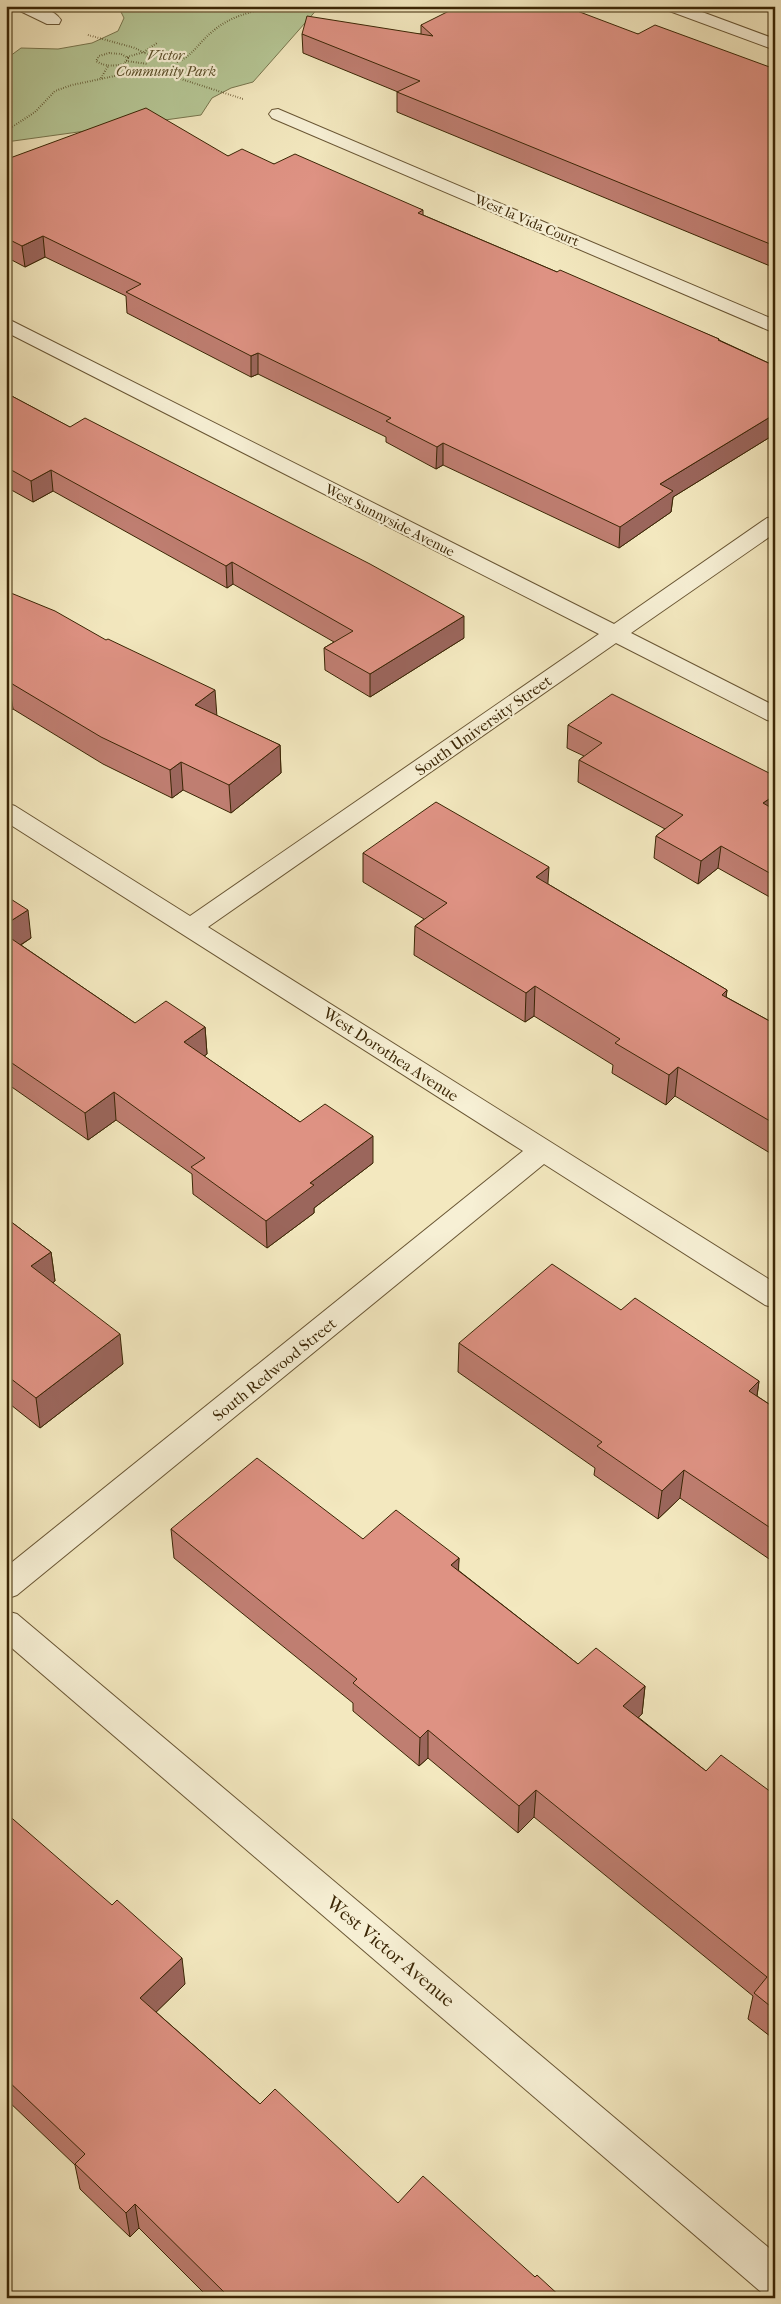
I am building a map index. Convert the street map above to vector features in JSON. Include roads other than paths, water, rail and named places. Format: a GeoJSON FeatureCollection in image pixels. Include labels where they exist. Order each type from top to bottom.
{"type":"FeatureCollection","features":[{"type":"Feature","properties":{"kind":"street"},"geometry":{"type":"LineString","coordinates":[[22,6],[53,20]]}},
{"type":"Feature","properties":{"kind":"street"},"geometry":{"type":"LineString","coordinates":[[670,6],[775,45]]}},
{"type":"Feature","properties":{"kind":"street","name":"West la Vida Court"},"geometry":{"type":"LineString","coordinates":[[278,114],[775,327]]}},
{"type":"Feature","properties":{"kind":"street","name":"West Sunnyside Avenue"},"geometry":{"type":"LineString","coordinates":[[6,324],[775,715]]}},
{"type":"Feature","properties":{"kind":"street","name":"South University Street"},"geometry":{"type":"LineString","coordinates":[[191,927],[775,523]]}},
{"type":"Feature","properties":{"kind":"street","name":"West Dorothea Avenue"},"geometry":{"type":"LineString","coordinates":[[6,812],[775,1297]]}},
{"type":"Feature","properties":{"kind":"street","name":"South Redwood Street"},"geometry":{"type":"LineString","coordinates":[[6,1586],[542,1151]]}},
{"type":"Feature","properties":{"kind":"street","name":"West Victor Avenue"},"geometry":{"type":"LineString","coordinates":[[6,1624],[775,2278]]}},
{"type":"Feature","properties":{"kind":"park label","name":"Victor Community Park"},"geometry":{"type":"Point","coordinates":[166,64]}}]}
